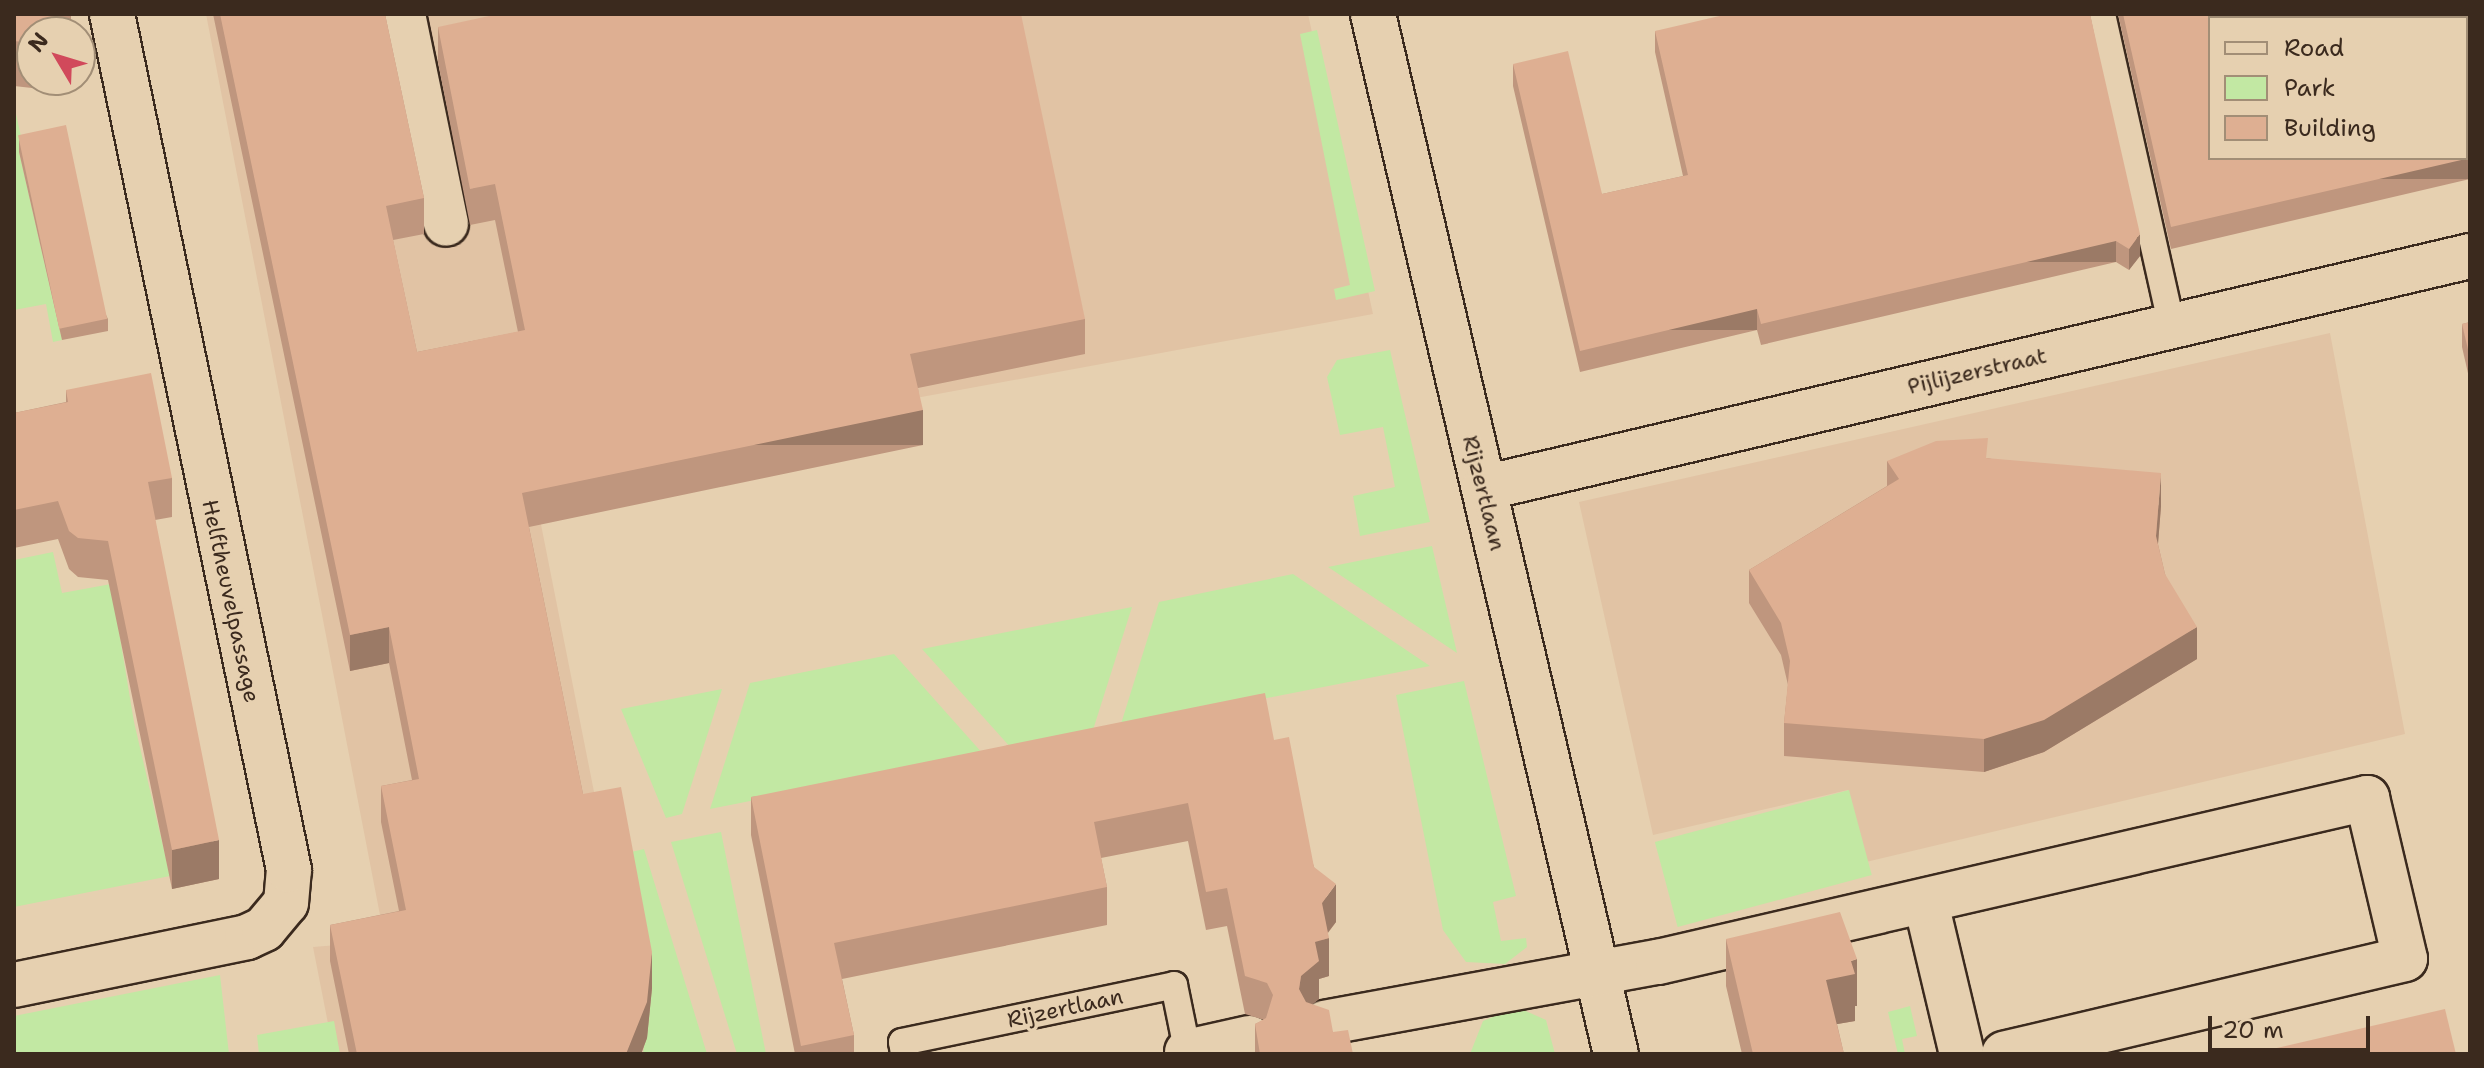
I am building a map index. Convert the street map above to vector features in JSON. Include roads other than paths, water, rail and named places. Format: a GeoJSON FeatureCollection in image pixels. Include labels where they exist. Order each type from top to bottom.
{"type":"FeatureCollection","features":[{"type":"Feature","properties":{"kind":"street","name":"Helftheuvelpassage"},"geometry":{"type":"LineString","coordinates":[[14,985],[247,937],[264,929],[286,903],[289,870],[112,14]]}},
{"type":"Feature","properties":{"kind":"street","name":"Rijzertlaan"},"geometry":{"type":"LineString","coordinates":[[1373,14],[1616,1054]]}},
{"type":"Feature","properties":{"kind":"street"},"geometry":{"type":"LineString","coordinates":[[446,224],[406,28],[455,33]]}},
{"type":"Feature","properties":{"kind":"street","name":"Pijlijzerstraat"},"geometry":{"type":"LineString","coordinates":[[1484,488],[2470,256]]}},
{"type":"Feature","properties":{"kind":"street"},"geometry":{"type":"LineString","coordinates":[[1324,1023],[1926,903],[2367,798],[2405,959],[2004,1054]]}},
{"type":"Feature","properties":{"kind":"street"},"geometry":{"type":"LineString","coordinates":[[1926,903],[1962,1054]]}},
{"type":"Feature","properties":{"kind":"street","name":"Rijzertlaan"},"geometry":{"type":"LineString","coordinates":[[1187,1053],[1249,1038]]}},
{"type":"Feature","properties":{"kind":"lane"},"geometry":{"type":"LineString","coordinates":[[2102,14],[2172,326]]}},
{"type":"Feature","properties":{"kind":"lane","name":"Rijzertlaan"},"geometry":{"type":"LineString","coordinates":[[904,1054],[902,1042],[1174,985],[1187,1053]]}}]}
